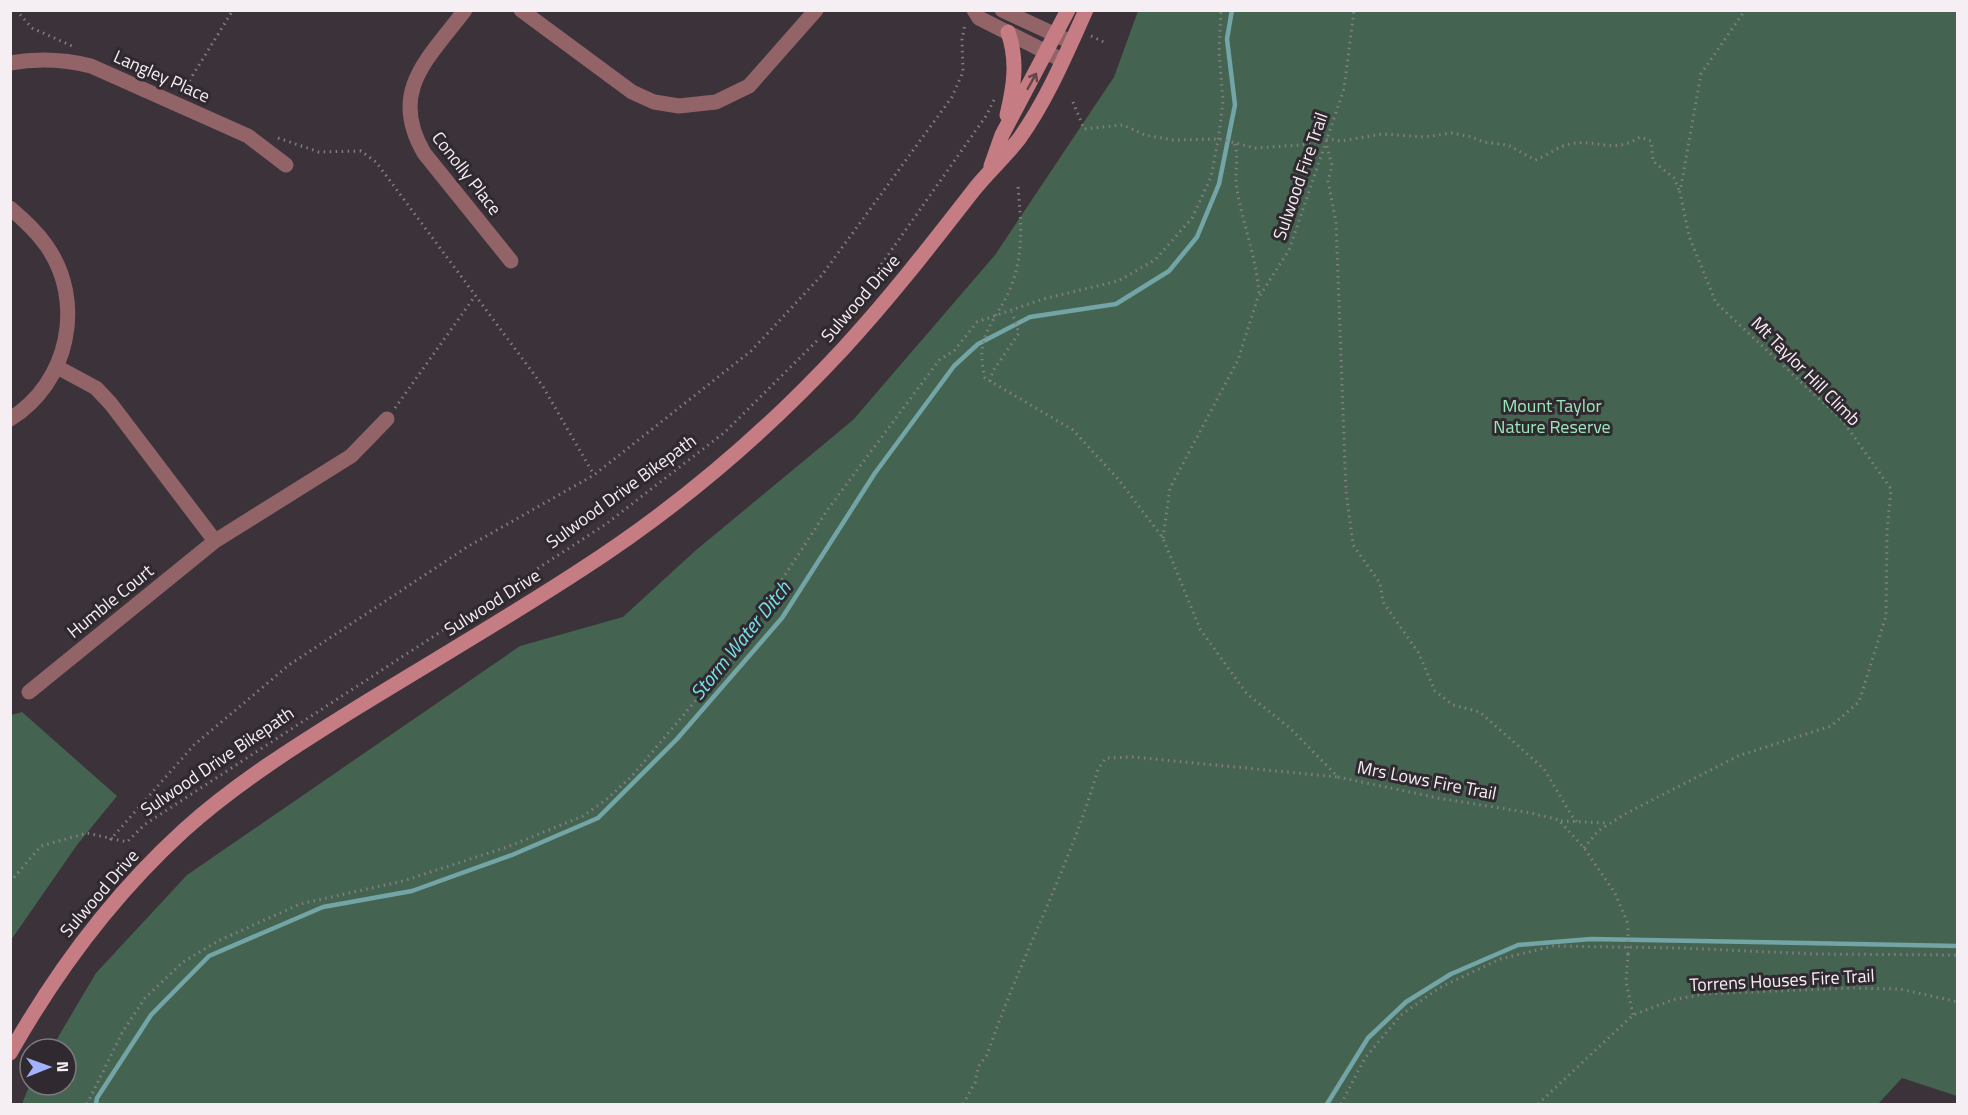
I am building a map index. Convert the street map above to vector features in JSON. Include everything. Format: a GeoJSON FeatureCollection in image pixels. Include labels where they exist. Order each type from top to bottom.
{"type":"FeatureCollection","features":[{"type":"Feature","properties":{"kind":"main road","name":"Sulwood Drive"},"geometry":{"type":"LineString","coordinates":[[988,171],[1002,135],[1068,10]]}},
{"type":"Feature","properties":{"kind":"main road","name":"Sulwood Drive"},"geometry":{"type":"LineString","coordinates":[[10,1053],[45,993],[85,936],[131,882],[182,832],[238,785],[300,743],[582,570],[662,512],[737,450],[842,350],[905,278],[988,171],[1018,141],[1045,96],[1086,10]]}},
{"type":"Feature","properties":{"kind":"main road"},"geometry":{"type":"LineString","coordinates":[[1002,135],[1014,88],[1013,49],[1008,32]]}},
{"type":"Feature","properties":{"kind":"street","name":"Conolly Place"},"geometry":{"type":"LineString","coordinates":[[465,10],[422,67],[412,85],[408,115],[413,135],[424,153],[511,261]]}},
{"type":"Feature","properties":{"kind":"street"},"geometry":{"type":"LineString","coordinates":[[521,10],[632,92],[654,102],[679,106],[716,102],[748,86],[816,10]]}},
{"type":"Feature","properties":{"kind":"street"},"geometry":{"type":"LineString","coordinates":[[1002,10],[1071,42]]}},
{"type":"Feature","properties":{"kind":"street"},"geometry":{"type":"LineString","coordinates":[[970,15],[1062,60]]}},
{"type":"Feature","properties":{"kind":"street","name":"Langley Place"},"geometry":{"type":"LineString","coordinates":[[10,63],[64,59],[91,66],[248,136],[286,165]]}},
{"type":"Feature","properties":{"kind":"street"},"geometry":{"type":"LineString","coordinates":[[10,208],[46,245],[60,271],[68,298],[69,326],[57,367],[35,400],[10,419]]}},
{"type":"Feature","properties":{"kind":"street"},"geometry":{"type":"LineString","coordinates":[[57,367],[96,388],[111,404],[215,541]]}},
{"type":"Feature","properties":{"kind":"street","name":"Humble Court"},"geometry":{"type":"LineString","coordinates":[[29,692],[215,541],[351,456],[387,419]]}},
{"type":"Feature","properties":{"kind":"path"},"geometry":{"type":"LineString","coordinates":[[175,103],[233,10]]}},
{"type":"Feature","properties":{"kind":"path"},"geometry":{"type":"LineString","coordinates":[[87,1104],[123,1031],[145,998],[183,962],[218,941],[300,904],[403,881],[507,847],[583,816],[633,776],[729,661],[847,482],[940,359],[954,351],[978,322],[1013,313],[1043,299],[1118,281],[1155,260],[1192,218],[1211,177],[1219,140],[1223,101],[1219,32],[1221,10]]}},
{"type":"Feature","properties":{"kind":"path","name":"Sulwood Fire Trail"},"geometry":{"type":"LineString","coordinates":[[1163,538],[1170,488],[1238,360],[1259,296],[1289,250],[1329,139],[1344,89],[1354,10]]}},
{"type":"Feature","properties":{"kind":"path","name":"Mt Taylor Hill Climb"},"geometry":{"type":"LineString","coordinates":[[1584,848],[1598,831],[1610,823],[1738,756],[1831,726],[1859,702],[1886,616],[1887,531],[1891,489],[1843,421],[1716,303],[1689,236],[1681,197],[1701,74],[1745,10]]}},
{"type":"Feature","properties":{"kind":"path"},"geometry":{"type":"LineString","coordinates":[[110,840],[194,745],[289,665],[467,547],[594,475],[751,351],[822,275],[952,97],[963,72],[962,40],[970,15]]}},
{"type":"Feature","properties":{"kind":"path"},"geometry":{"type":"LineString","coordinates":[[1089,35],[1104,42]]}},
{"type":"Feature","properties":{"kind":"path","name":"Sulwood Drive Bikepath"},"geometry":{"type":"LineString","coordinates":[[10,882],[41,846],[87,833],[127,842],[154,819],[606,524],[725,432],[852,306],[986,116],[996,97]]}},
{"type":"Feature","properties":{"kind":"path"},"geometry":{"type":"LineString","coordinates":[[1072,102],[1084,129],[1123,125],[1145,135],[1173,140],[1219,140],[1255,148],[1302,145],[1329,139],[1341,141],[1383,134],[1424,137],[1452,133],[1472,136],[1483,142],[1508,144],[1535,160],[1549,155],[1566,144],[1583,142],[1595,146],[1626,146],[1640,137],[1651,141],[1653,161],[1674,178],[1681,197]]}},
{"type":"Feature","properties":{"kind":"path"},"geometry":{"type":"LineString","coordinates":[[1235,144],[1236,186],[1258,275],[1259,296]]}},
{"type":"Feature","properties":{"kind":"path"},"geometry":{"type":"LineString","coordinates":[[1327,146],[1332,166],[1328,181],[1336,222],[1346,491],[1353,545],[1380,583],[1383,603],[1413,644],[1436,690],[1453,705],[1480,712],[1544,768],[1578,823]]}},
{"type":"Feature","properties":{"kind":"path"},"geometry":{"type":"LineString","coordinates":[[299,148],[319,152],[361,151],[376,162],[542,385],[594,475]]}},
{"type":"Feature","properties":{"kind":"path"},"geometry":{"type":"LineString","coordinates":[[1018,188],[1022,228],[1021,252],[1011,285],[986,328],[982,366],[985,378],[1073,430],[1118,479],[1163,538]]}},
{"type":"Feature","properties":{"kind":"path"},"geometry":{"type":"LineString","coordinates":[[387,419],[476,296]]}},
{"type":"Feature","properties":{"kind":"path"},"geometry":{"type":"LineString","coordinates":[[990,381],[1019,333],[1013,313]]}},
{"type":"Feature","properties":{"kind":"path","name":"Mrs Lows Fire Trail"},"geometry":{"type":"LineString","coordinates":[[1163,538],[1200,629],[1246,694],[1290,728],[1338,777],[1559,820],[1578,823],[1610,823]]}},
{"type":"Feature","properties":{"kind":"path"},"geometry":{"type":"LineString","coordinates":[[963,1104],[975,1083],[978,1067],[987,1055],[1037,927],[1054,891],[1098,769],[1107,758],[1133,757],[1338,777]]}},
{"type":"Feature","properties":{"kind":"path"},"geometry":{"type":"LineString","coordinates":[[1559,820],[1584,848],[1615,893],[1628,924],[1626,981],[1634,1015]]}},
{"type":"Feature","properties":{"kind":"path"},"geometry":{"type":"LineString","coordinates":[[1341,1104],[1365,1058],[1401,1015],[1439,988],[1500,959],[1553,946],[1681,948],[1815,954],[1958,955]]}},
{"type":"Feature","properties":{"kind":"path","name":"Torrens Houses Fire Trail"},"geometry":{"type":"LineString","coordinates":[[1538,1104],[1634,1015],[1672,1000],[1705,994],[1876,988],[1900,989],[1958,1002]]}},
{"type":"Feature","properties":{"kind":"green space","name":"Mount Taylor Nature Reserve"},"geometry":{"type":"Polygon","coordinates":[[[1138,11],[1957,11],[1957,1096],[1902,1078],[1878,1104],[22,1104],[25,1097],[78,1097],[78,1037],[58,1037],[96,973],[187,875],[520,646],[623,617],[695,551],[853,420],[995,255],[1114,77],[1138,11]]]}},
{"type":"Feature","properties":{"kind":"green space"},"geometry":{"type":"Polygon","coordinates":[[[22,712],[117,796],[77,845],[11,940],[11,715],[22,712]]]}},
{"type":"Feature","properties":{"kind":"waterway","name":"Storm Water Ditch"},"geometry":{"type":"LineString","coordinates":[[96,1104],[97,1098],[151,1015],[209,956],[323,907],[412,891],[512,855],[598,818],[677,739],[782,618],[875,473],[954,366],[978,344],[1030,317],[1116,304],[1169,271],[1197,237],[1219,184],[1235,105],[1227,39],[1232,10]]}},
{"type":"Feature","properties":{"kind":"waterway"},"geometry":{"type":"LineString","coordinates":[[1327,1104],[1368,1038],[1406,1002],[1451,974],[1518,945],[1591,939],[1958,946]]}}]}
